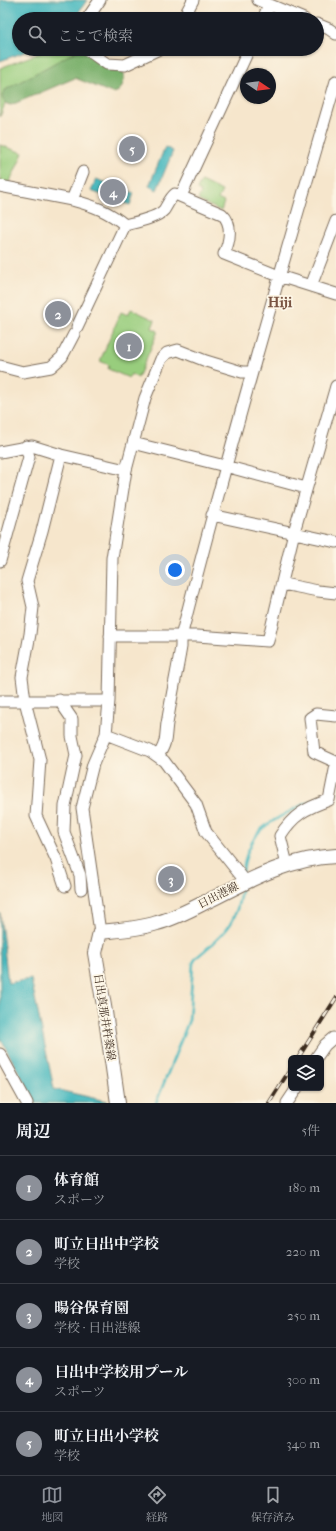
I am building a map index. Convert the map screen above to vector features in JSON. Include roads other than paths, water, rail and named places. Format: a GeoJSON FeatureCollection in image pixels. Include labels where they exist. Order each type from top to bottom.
{"type":"FeatureCollection","features":[{"type":"Feature","properties":{"kind":"main road","name":"日出港線"},"geometry":{"type":"LineString","coordinates":[[100,932],[157,924],[184,913],[244,882],[287,864],[303,860],[336,856]]}},
{"type":"Feature","properties":{"kind":"main road","name":"日出真那井杵築線"},"geometry":{"type":"LineString","coordinates":[[100,932],[95,953],[118,1099]]}},
{"type":"Feature","properties":{"kind":"street"},"geometry":{"type":"LineString","coordinates":[[92,12],[100,0]]}},
{"type":"Feature","properties":{"kind":"street"},"geometry":{"type":"LineString","coordinates":[[186,12],[192,0]]}},
{"type":"Feature","properties":{"kind":"street"},"geometry":{"type":"LineString","coordinates":[[258,0],[286,12]]}},
{"type":"Feature","properties":{"kind":"street"},"geometry":{"type":"LineString","coordinates":[[266,12],[269,5]]}},
{"type":"Feature","properties":{"kind":"street"},"geometry":{"type":"LineString","coordinates":[[324,27],[336,34]]}},
{"type":"Feature","properties":{"kind":"street"},"geometry":{"type":"LineString","coordinates":[[96,56],[107,64],[125,65],[144,56]]}},
{"type":"Feature","properties":{"kind":"street"},"geometry":{"type":"LineString","coordinates":[[181,196],[246,56]]}},
{"type":"Feature","properties":{"kind":"street"},"geometry":{"type":"LineString","coordinates":[[158,756],[164,746],[167,734],[167,720],[182,647],[180,637],[212,514],[279,276],[336,82]]}},
{"type":"Feature","properties":{"kind":"street"},"geometry":{"type":"LineString","coordinates":[[72,200],[83,172]]}},
{"type":"Feature","properties":{"kind":"street"},"geometry":{"type":"LineString","coordinates":[[0,186],[72,200],[101,208],[125,225]]}},
{"type":"Feature","properties":{"kind":"street"},"geometry":{"type":"LineString","coordinates":[[125,225],[145,220],[163,211],[172,196],[175,194],[222,214],[227,219],[229,226],[228,241],[224,254],[279,276],[336,294]]}},
{"type":"Feature","properties":{"kind":"street"},"geometry":{"type":"LineString","coordinates":[[311,286],[336,221]]}},
{"type":"Feature","properties":{"kind":"street"},"geometry":{"type":"LineString","coordinates":[[0,366],[23,372],[51,367],[62,357],[125,225]]}},
{"type":"Feature","properties":{"kind":"street"},"geometry":{"type":"LineString","coordinates":[[100,932],[82,808],[93,764],[106,734],[109,701],[112,558],[126,470],[144,398],[161,359],[167,353],[178,350],[234,370],[252,372]]}},
{"type":"Feature","properties":{"kind":"street"},"geometry":{"type":"LineString","coordinates":[[110,636],[197,636],[268,641],[306,488],[331,419],[336,386]]}},
{"type":"Feature","properties":{"kind":"street"},"geometry":{"type":"LineString","coordinates":[[133,444],[225,466],[306,488]]}},
{"type":"Feature","properties":{"kind":"street"},"geometry":{"type":"LineString","coordinates":[[0,561],[29,457],[26,446]]}},
{"type":"Feature","properties":{"kind":"street"},"geometry":{"type":"LineString","coordinates":[[0,452],[32,446],[61,455],[126,470]]}},
{"type":"Feature","properties":{"kind":"street"},"geometry":{"type":"LineString","coordinates":[[61,455],[42,531],[27,581],[33,607],[30,634],[22,677],[25,702],[40,760],[36,816],[56,859],[65,886]]}},
{"type":"Feature","properties":{"kind":"street"},"geometry":{"type":"LineString","coordinates":[[212,514],[336,542]]}},
{"type":"Feature","properties":{"kind":"street"},"geometry":{"type":"LineString","coordinates":[[283,584],[336,593]]}},
{"type":"Feature","properties":{"kind":"street"},"geometry":{"type":"LineString","coordinates":[[59,700],[72,719],[72,736],[76,755],[65,806],[64,832],[80,875],[81,889]]}},
{"type":"Feature","properties":{"kind":"street"},"geometry":{"type":"LineString","coordinates":[[0,701],[109,701]]}},
{"type":"Feature","properties":{"kind":"street"},"geometry":{"type":"LineString","coordinates":[[287,864],[280,836],[302,811],[313,805],[329,800],[336,764],[314,752],[310,718],[316,714],[336,716]]}},
{"type":"Feature","properties":{"kind":"street"},"geometry":{"type":"LineString","coordinates":[[313,725],[321,722],[336,724]]}},
{"type":"Feature","properties":{"kind":"street"},"geometry":{"type":"LineString","coordinates":[[106,734],[150,751],[158,756],[168,766],[196,804],[206,832],[244,882]]}},
{"type":"Feature","properties":{"kind":"street"},"geometry":{"type":"LineString","coordinates":[[318,1055],[325,1045],[333,1038]]}},
{"type":"Feature","properties":{"kind":"street"},"geometry":{"type":"LineString","coordinates":[[0,1054],[28,1103]]}},
{"type":"Feature","properties":{"kind":"street"},"geometry":{"type":"LineString","coordinates":[[286,1103],[295,1091]]}},
{"type":"Feature","properties":{"kind":"water"},"geometry":{"type":"Polygon","coordinates":[[[0,0],[87,0],[79,12],[12,12],[12,56],[14,56],[0,61],[0,0]]]}},
{"type":"Feature","properties":{"kind":"water"},"geometry":{"type":"Polygon","coordinates":[[[165,147],[173,151],[157,190],[149,186],[165,147]]]}},
{"type":"Feature","properties":{"kind":"water"},"geometry":{"type":"Polygon","coordinates":[[[96,179],[134,193],[130,205],[91,191],[96,179]]]}},
{"type":"Feature","properties":{"kind":"water"},"geometry":{"type":"Polygon","coordinates":[[[0,913],[8,983],[31,979],[54,1089],[106,1101],[107,1103],[36,1103],[0,1038],[0,913]]]}},
{"type":"Feature","properties":{"kind":"waterway"},"geometry":{"type":"LineString","coordinates":[[243,872],[250,847],[255,837],[262,829],[288,812],[322,797]]}},
{"type":"Feature","properties":{"kind":"waterway"},"geometry":{"type":"LineString","coordinates":[[156,1103],[189,1020],[193,963],[196,958],[227,929],[236,913],[241,889]]}},
{"type":"Feature","properties":{"kind":"railway"},"geometry":{"type":"LineString","coordinates":[[300,1055],[336,998]]}},
{"type":"Feature","properties":{"kind":"railway"},"geometry":{"type":"LineString","coordinates":[[269,1103],[288,1073]]}},
{"type":"Feature","properties":{"kind":"place","name":"町立日出小学校"},"geometry":{"type":"Point","coordinates":[132,149]}},
{"type":"Feature","properties":{"kind":"place","name":"日出中学校用プール"},"geometry":{"type":"Point","coordinates":[113,192]}},
{"type":"Feature","properties":{"kind":"place","name":"町立日出中学校"},"geometry":{"type":"Point","coordinates":[58,314]}},
{"type":"Feature","properties":{"kind":"place","name":"体育館"},"geometry":{"type":"Point","coordinates":[129,346]}},
{"type":"Feature","properties":{"kind":"place","name":"暘谷保育園"},"geometry":{"type":"Point","coordinates":[171,879]}},
{"type":"Feature","properties":{"kind":"district","name":"Hiji"},"geometry":{"type":"Point","coordinates":[280,302]}}]}
